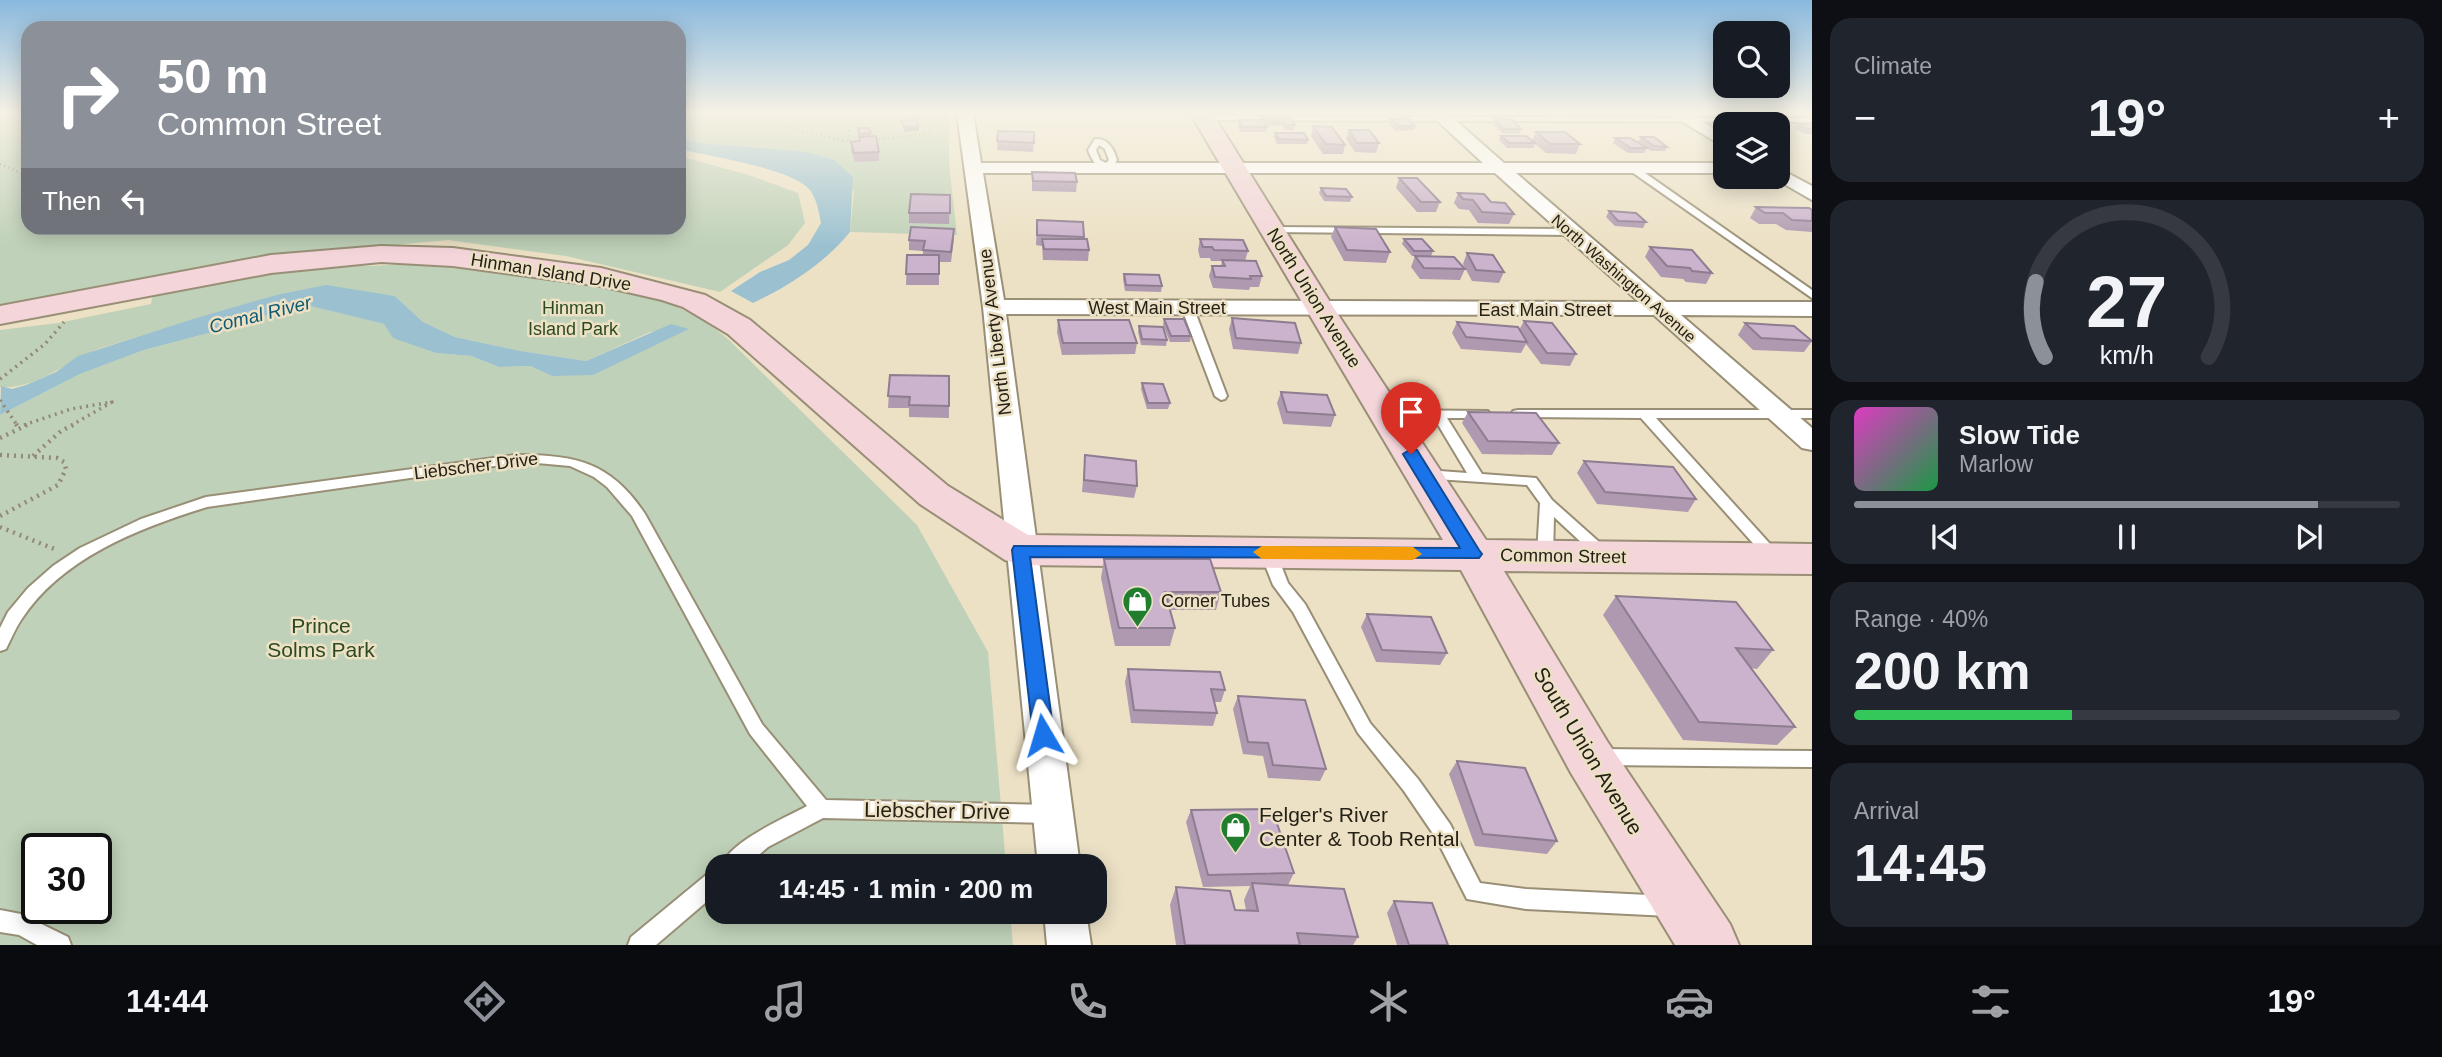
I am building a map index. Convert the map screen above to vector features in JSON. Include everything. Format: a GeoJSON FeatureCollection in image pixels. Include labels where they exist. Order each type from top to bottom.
{"type":"FeatureCollection","features":[{"type":"Feature","properties":{"kind":"street","name":"North Liberty Avenue"},"geometry":{"type":"LineString","coordinates":[[972,157],[994,307],[1020,550],[1058,854]]}},
{"type":"Feature","properties":{"kind":"street","name":"North Union Avenue"},"geometry":{"type":"LineString","coordinates":[[1228,157],[1473,554]]}},
{"type":"Feature","properties":{"kind":"street","name":"North Washington Avenue"},"geometry":{"type":"LineString","coordinates":[[1486,157],[1812,442]]}},
{"type":"Feature","properties":{"kind":"street"},"geometry":{"type":"LineString","coordinates":[[974,168],[1713,168]]}},
{"type":"Feature","properties":{"kind":"street"},"geometry":{"type":"LineString","coordinates":[[1790,169],[1801,168]]}},
{"type":"Feature","properties":{"kind":"street"},"geometry":{"type":"LineString","coordinates":[[1790,179],[1812,194]]}},
{"type":"Feature","properties":{"kind":"street","name":"Hinman Island Drive"},"geometry":{"type":"LineString","coordinates":[[0,314],[53,307],[271,264],[381,254],[453,257],[601,277],[671,293],[694,301],[739,327],[934,495],[1020,550]]}},
{"type":"Feature","properties":{"kind":"street","name":"West Main Street"},"geometry":{"type":"LineString","coordinates":[[994,307],[1320,310]]}},
{"type":"Feature","properties":{"kind":"street","name":"East Main Street"},"geometry":{"type":"LineString","coordinates":[[1320,310],[1812,309]]}},
{"type":"Feature","properties":{"kind":"street","name":"Common Street"},"geometry":{"type":"LineString","coordinates":[[1020,550],[1794,559]]}},
{"type":"Feature","properties":{"kind":"street","name":"South Union Avenue"},"geometry":{"type":"LineString","coordinates":[[1473,554],[1589,757],[1696,926]]}},
{"type":"Feature","properties":{"kind":"street"},"geometry":{"type":"LineString","coordinates":[[1066,924],[1069,945]]}},
{"type":"Feature","properties":{"kind":"lane"},"geometry":{"type":"LineString","coordinates":[[1632,168],[1812,295]]}},
{"type":"Feature","properties":{"kind":"lane"},"geometry":{"type":"LineString","coordinates":[[1272,230],[1571,232]]}},
{"type":"Feature","properties":{"kind":"lane"},"geometry":{"type":"LineString","coordinates":[[1188,309],[1221,396]]}},
{"type":"Feature","properties":{"kind":"lane"},"geometry":{"type":"LineString","coordinates":[[1387,414],[1812,414]]}},
{"type":"Feature","properties":{"kind":"lane"},"geometry":{"type":"LineString","coordinates":[[1438,414],[1478,477]]}},
{"type":"Feature","properties":{"kind":"lane"},"geometry":{"type":"LineString","coordinates":[[1645,414],[1794,559]]}},
{"type":"Feature","properties":{"kind":"lane","name":"Liebscher Drive"},"geometry":{"type":"LineString","coordinates":[[0,644],[8,623],[24,602],[77,558],[105,541],[160,515],[206,502],[515,459],[550,458],[575,462],[599,471],[618,487],[638,514],[756,729],[821,809]]}},
{"type":"Feature","properties":{"kind":"lane"},"geometry":{"type":"LineString","coordinates":[[1424,475],[1531,481],[1547,503],[1606,556]]}},
{"type":"Feature","properties":{"kind":"lane"},"geometry":{"type":"LineString","coordinates":[[1545,555],[1547,503]]}},
{"type":"Feature","properties":{"kind":"lane"},"geometry":{"type":"LineString","coordinates":[[1268,552],[1281,585],[1299,608],[1364,728],[1411,785],[1443,831],[1474,892],[1696,926]]}},
{"type":"Feature","properties":{"kind":"lane"},"geometry":{"type":"LineString","coordinates":[[1589,757],[1812,759]]}},
{"type":"Feature","properties":{"kind":"lane","name":"Liebscher Drive"},"geometry":{"type":"LineString","coordinates":[[745,854],[761,840],[821,809],[1053,814]]}},
{"type":"Feature","properties":{"kind":"lane"},"geometry":{"type":"LineString","coordinates":[[639,945],[705,889]]}},
{"type":"Feature","properties":{"kind":"lane"},"geometry":{"type":"LineString","coordinates":[[0,921],[21,925],[60,945]]}},
{"type":"Feature","properties":{"kind":"path"},"geometry":{"type":"LineString","coordinates":[[0,164],[21,173]]}},
{"type":"Feature","properties":{"kind":"path"},"geometry":{"type":"LineString","coordinates":[[0,379],[19,361],[57,335],[65,319]]}},
{"type":"Feature","properties":{"kind":"path"},"geometry":{"type":"LineString","coordinates":[[0,400],[18,425]]}},
{"type":"Feature","properties":{"kind":"path"},"geometry":{"type":"LineString","coordinates":[[0,438],[18,425],[111,402],[109,406],[61,431],[33,456]]}},
{"type":"Feature","properties":{"kind":"path"},"geometry":{"type":"LineString","coordinates":[[0,455],[57,457],[64,462],[66,469],[62,479],[50,490],[0,516]]}},
{"type":"Feature","properties":{"kind":"path"},"geometry":{"type":"LineString","coordinates":[[0,527],[77,558]]}},
{"type":"Feature","properties":{"kind":"green space"},"geometry":{"type":"Polygon","coordinates":[[[0,157],[21,157],[21,235],[686,235],[686,158],[749,175],[798,193],[805,223],[788,245],[720,292],[566,256],[448,240],[328,251],[0,306],[0,157]]]}},
{"type":"Feature","properties":{"kind":"green space"},"geometry":{"type":"Polygon","coordinates":[[[826,157],[949,157],[957,235],[850,232],[854,192],[833,159],[826,157]]]}},
{"type":"Feature","properties":{"kind":"green space","name":"Prince Solms Park"},"geometry":{"type":"Polygon","coordinates":[[[326,263],[352,266],[433,264],[562,278],[622,289],[679,308],[705,322],[729,340],[917,525],[988,652],[1005,854],[705,854],[705,924],[1011,924],[1013,945],[0,945],[0,415],[80,374],[144,350],[273,313],[310,306],[384,324],[436,353],[471,356],[499,367],[530,366],[552,376],[652,346],[688,329],[650,332],[586,361],[455,337],[423,322],[395,296],[370,293],[276,295],[101,348],[27,384],[0,387],[0,330],[58,323],[151,304],[153,293],[326,263]]]}},
{"type":"Feature","properties":{"kind":"water"},"geometry":{"type":"Polygon","coordinates":[[[716,157],[826,157],[833,159],[853,177],[850,232],[818,264],[753,303],[731,291],[760,272],[789,260],[808,245],[821,223],[817,204],[808,188],[784,174],[716,157]]]}},
{"type":"Feature","properties":{"kind":"water","name":"Comal River"},"geometry":{"type":"Polygon","coordinates":[[[326,285],[395,296],[423,322],[455,337],[586,361],[671,324],[689,329],[593,375],[552,376],[530,366],[499,367],[471,356],[436,353],[393,338],[384,324],[310,306],[273,313],[144,350],[80,374],[0,415],[1,386],[12,389],[26,385],[56,372],[78,356],[193,319],[276,295],[326,285]]]}},
{"type":"Feature","properties":{"kind":"building"},"geometry":{"type":"Polygon","coordinates":[[[1032,172],[1075,173],[1077,182],[1033,181],[1032,172]]]}},
{"type":"Feature","properties":{"kind":"building"},"geometry":{"type":"Polygon","coordinates":[[[1399,178],[1417,178],[1440,202],[1421,202],[1399,178]]]}},
{"type":"Feature","properties":{"kind":"building"},"geometry":{"type":"Polygon","coordinates":[[[1321,188],[1346,189],[1352,197],[1326,196],[1321,188]]]}},
{"type":"Feature","properties":{"kind":"building"},"geometry":{"type":"Polygon","coordinates":[[[1458,193],[1484,194],[1491,202],[1505,203],[1514,214],[1482,212],[1473,200],[1463,199],[1458,193]]]}},
{"type":"Feature","properties":{"kind":"building"},"geometry":{"type":"Polygon","coordinates":[[[911,194],[950,195],[950,213],[909,213],[911,194]]]}},
{"type":"Feature","properties":{"kind":"building"},"geometry":{"type":"Polygon","coordinates":[[[1756,207],[1809,208],[1812,210],[1812,221],[1792,220],[1783,213],[1765,213],[1756,207]]]}},
{"type":"Feature","properties":{"kind":"building"},"geometry":{"type":"Polygon","coordinates":[[[1609,211],[1636,213],[1646,222],[1618,221],[1609,211]]]}},
{"type":"Feature","properties":{"kind":"building"},"geometry":{"type":"Polygon","coordinates":[[[1037,220],[1083,222],[1084,237],[1037,235],[1037,220]]]}},
{"type":"Feature","properties":{"kind":"building"},"geometry":{"type":"Polygon","coordinates":[[[911,227],[954,229],[951,252],[923,250],[925,241],[909,240],[911,227]]]}},
{"type":"Feature","properties":{"kind":"building"},"geometry":{"type":"Polygon","coordinates":[[[1335,227],[1376,229],[1390,252],[1347,250],[1335,227]]]}},
{"type":"Feature","properties":{"kind":"building"},"geometry":{"type":"Polygon","coordinates":[[[1042,239],[1087,239],[1089,250],[1044,249],[1042,239]]]}},
{"type":"Feature","properties":{"kind":"building"},"geometry":{"type":"Polygon","coordinates":[[[1200,239],[1243,240],[1248,251],[1214,250],[1212,247],[1203,247],[1200,239]]]}},
{"type":"Feature","properties":{"kind":"building"},"geometry":{"type":"Polygon","coordinates":[[[1404,239],[1422,239],[1433,251],[1414,251],[1404,239]]]}},
{"type":"Feature","properties":{"kind":"building"},"geometry":{"type":"Polygon","coordinates":[[[1650,247],[1692,250],[1712,273],[1667,266],[1650,247]]]}},
{"type":"Feature","properties":{"kind":"building"},"geometry":{"type":"Polygon","coordinates":[[[1467,253],[1493,255],[1504,272],[1476,270],[1467,253]]]}},
{"type":"Feature","properties":{"kind":"building"},"geometry":{"type":"Polygon","coordinates":[[[907,255],[939,255],[939,274],[906,274],[907,255]]]}},
{"type":"Feature","properties":{"kind":"building"},"geometry":{"type":"Polygon","coordinates":[[[1415,256],[1454,257],[1465,269],[1424,268],[1415,256]]]}},
{"type":"Feature","properties":{"kind":"building"},"geometry":{"type":"Polygon","coordinates":[[[1222,260],[1256,261],[1262,276],[1250,276],[1251,279],[1215,277],[1212,266],[1225,266],[1222,260]]]}},
{"type":"Feature","properties":{"kind":"building"},"geometry":{"type":"Polygon","coordinates":[[[1124,274],[1159,275],[1162,286],[1126,285],[1124,274]]]}},
{"type":"Feature","properties":{"kind":"building"},"geometry":{"type":"Polygon","coordinates":[[[1232,318],[1295,323],[1301,343],[1236,338],[1232,318]]]}},
{"type":"Feature","properties":{"kind":"building"},"geometry":{"type":"Polygon","coordinates":[[[1164,319],[1184,319],[1191,336],[1171,336],[1164,319]]]}},
{"type":"Feature","properties":{"kind":"building"},"geometry":{"type":"Polygon","coordinates":[[[1058,320],[1129,320],[1137,343],[1063,343],[1058,320]]]}},
{"type":"Feature","properties":{"kind":"building"},"geometry":{"type":"Polygon","coordinates":[[[1524,321],[1552,323],[1576,354],[1547,353],[1524,321]]]}},
{"type":"Feature","properties":{"kind":"building"},"geometry":{"type":"Polygon","coordinates":[[[1457,322],[1518,327],[1527,342],[1466,337],[1457,322]]]}},
{"type":"Feature","properties":{"kind":"building"},"geometry":{"type":"Polygon","coordinates":[[[1745,323],[1794,326],[1812,341],[1761,338],[1745,323]]]}},
{"type":"Feature","properties":{"kind":"building"},"geometry":{"type":"Polygon","coordinates":[[[1139,326],[1163,327],[1167,340],[1142,339],[1139,326]]]}},
{"type":"Feature","properties":{"kind":"building"},"geometry":{"type":"Polygon","coordinates":[[[890,375],[949,376],[949,406],[909,405],[910,397],[888,396],[890,375]]]}},
{"type":"Feature","properties":{"kind":"building"},"geometry":{"type":"Polygon","coordinates":[[[1142,383],[1163,384],[1170,403],[1148,403],[1142,383]]]}},
{"type":"Feature","properties":{"kind":"building"},"geometry":{"type":"Polygon","coordinates":[[[1281,392],[1327,395],[1335,415],[1287,412],[1281,392]]]}},
{"type":"Feature","properties":{"kind":"building"},"geometry":{"type":"Polygon","coordinates":[[[1468,412],[1536,413],[1559,443],[1488,441],[1468,412]]]}},
{"type":"Feature","properties":{"kind":"building"},"geometry":{"type":"Polygon","coordinates":[[[1085,455],[1136,461],[1137,486],[1084,480],[1085,455]]]}},
{"type":"Feature","properties":{"kind":"building"},"geometry":{"type":"Polygon","coordinates":[[[1584,461],[1673,467],[1696,499],[1605,492],[1584,461]]]}},
{"type":"Feature","properties":{"kind":"building"},"geometry":{"type":"Polygon","coordinates":[[[1104,559],[1210,559],[1221,592],[1165,592],[1175,628],[1119,628],[1104,559]]]}},
{"type":"Feature","properties":{"kind":"building"},"geometry":{"type":"Polygon","coordinates":[[[1616,596],[1736,602],[1773,650],[1736,648],[1795,727],[1699,722],[1616,596]]]}},
{"type":"Feature","properties":{"kind":"building"},"geometry":{"type":"Polygon","coordinates":[[[1367,614],[1431,617],[1447,653],[1382,650],[1367,614]]]}},
{"type":"Feature","properties":{"kind":"building"},"geometry":{"type":"Polygon","coordinates":[[[1128,669],[1220,672],[1225,690],[1211,689],[1217,713],[1134,710],[1128,669]]]}},
{"type":"Feature","properties":{"kind":"building"},"geometry":{"type":"Polygon","coordinates":[[[1238,696],[1305,700],[1326,769],[1273,765],[1268,743],[1248,742],[1238,696]]]}},
{"type":"Feature","properties":{"kind":"building"},"geometry":{"type":"Polygon","coordinates":[[[1457,761],[1525,768],[1557,841],[1483,834],[1457,761]]]}},
{"type":"Feature","properties":{"kind":"building","name":"Felger's River Center & Toob Rental"},"geometry":{"type":"Polygon","coordinates":[[[1272,809],[1294,873],[1208,875],[1191,810],[1272,809]]]}},
{"type":"Feature","properties":{"kind":"building"},"geometry":{"type":"Polygon","coordinates":[[[1252,883],[1344,889],[1358,937],[1297,933],[1300,945],[1185,945],[1176,887],[1230,891],[1235,910],[1258,911],[1252,883]]]}},
{"type":"Feature","properties":{"kind":"building"},"geometry":{"type":"Polygon","coordinates":[[[1394,901],[1432,903],[1448,945],[1409,945],[1394,901]]]}},
{"type":"Feature","properties":{"kind":"slow traffic"},"geometry":{"type":"LineString","coordinates":[[1262,552],[1413,554]]}},
{"type":"Feature","properties":{"kind":"place","name":"Corner Tubes"},"geometry":{"type":"Point","coordinates":[1138,628]}},
{"type":"Feature","properties":{"kind":"place","name":"Felger's River Center & Toob Rental"},"geometry":{"type":"Point","coordinates":[1236,854]}},
{"type":"Feature","properties":{"kind":"route"},"geometry":{"type":"LineString","coordinates":[[1043,735],[1020,550],[1473,554],[1411,454]]}},
{"type":"Feature","properties":{"kind":"park label","name":"Hinman Island Park"},"geometry":{"type":"Point","coordinates":[573,318]}}]}
